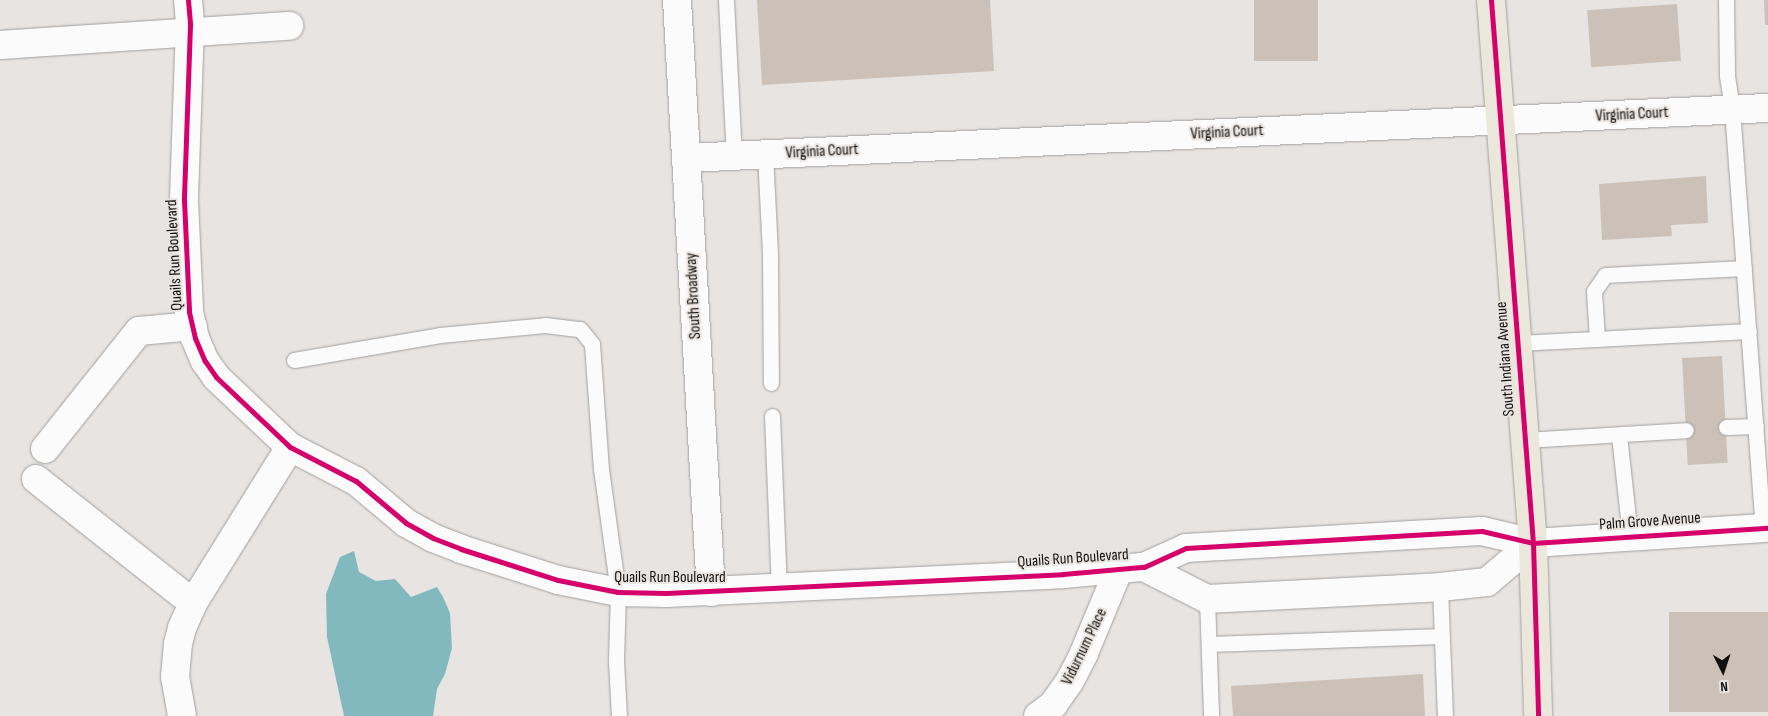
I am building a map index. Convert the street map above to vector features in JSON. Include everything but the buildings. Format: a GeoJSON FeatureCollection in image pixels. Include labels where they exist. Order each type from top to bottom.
{"type":"FeatureCollection","features":[{"type":"Feature","properties":{"kind":"main road","name":"South Indiana Avenue"},"geometry":{"type":"LineString","coordinates":[[1491,0],[1502,120],[1533,543],[1538,716]]}},
{"type":"Feature","properties":{"kind":"street","name":"Quails Run Boulevard"},"geometry":{"type":"LineString","coordinates":[[188,0],[189,33],[184,200],[189,312],[205,361],[216,377],[290,447],[356,481],[406,523],[433,538],[558,580],[618,592],[711,592],[1131,568],[1186,548],[1482,531],[1533,543]]}},
{"type":"Feature","properties":{"kind":"street","name":"South Broadway"},"geometry":{"type":"LineString","coordinates":[[677,0],[711,592]]}},
{"type":"Feature","properties":{"kind":"street"},"geometry":{"type":"LineString","coordinates":[[0,45],[289,26]]}},
{"type":"Feature","properties":{"kind":"street","name":"Virginia Court"},"geometry":{"type":"LineString","coordinates":[[686,158],[1768,108]]}},
{"type":"Feature","properties":{"kind":"street"},"geometry":{"type":"LineString","coordinates":[[45,448],[139,331],[193,326]]}},
{"type":"Feature","properties":{"kind":"street"},"geometry":{"type":"LineString","coordinates":[[182,716],[175,677],[178,644],[193,603],[290,447]]}},
{"type":"Feature","properties":{"kind":"street"},"geometry":{"type":"LineString","coordinates":[[36,479],[193,603]]}},
{"type":"Feature","properties":{"kind":"street","name":"Palm Grove Avenue"},"geometry":{"type":"LineString","coordinates":[[1533,543],[1766,528]]}},
{"type":"Feature","properties":{"kind":"street","name":"Quails Run Boulevard"},"geometry":{"type":"LineString","coordinates":[[1131,568],[1207,599],[1440,587],[1487,582],[1533,543]]}},
{"type":"Feature","properties":{"kind":"street","name":"Vidurnum Place"},"geometry":{"type":"LineString","coordinates":[[1038,716],[1053,705],[1070,681],[1131,568]]}},
{"type":"Feature","properties":{"kind":"lane"},"geometry":{"type":"LineString","coordinates":[[726,0],[734,156]]}},
{"type":"Feature","properties":{"kind":"lane"},"geometry":{"type":"LineString","coordinates":[[1726,0],[1727,76],[1732,110],[1756,426],[1766,528]]}},
{"type":"Feature","properties":{"kind":"lane"},"geometry":{"type":"LineString","coordinates":[[765,154],[770,254],[771,382]]}},
{"type":"Feature","properties":{"kind":"lane"},"geometry":{"type":"LineString","coordinates":[[1598,339],[1594,290],[1605,276],[1744,268]]}},
{"type":"Feature","properties":{"kind":"lane","name":"Quails Run Boulevard"},"geometry":{"type":"LineString","coordinates":[[294,360],[440,334],[545,325],[580,329],[592,344],[601,469],[618,592],[616,660],[619,716]]}},
{"type":"Feature","properties":{"kind":"lane"},"geometry":{"type":"LineString","coordinates":[[1518,343],[1749,331]]}},
{"type":"Feature","properties":{"kind":"lane"},"geometry":{"type":"LineString","coordinates":[[772,416],[779,588]]}},
{"type":"Feature","properties":{"kind":"lane"},"geometry":{"type":"LineString","coordinates":[[1726,427],[1756,426]]}},
{"type":"Feature","properties":{"kind":"lane"},"geometry":{"type":"LineString","coordinates":[[1524,440],[1686,430]]}},
{"type":"Feature","properties":{"kind":"lane"},"geometry":{"type":"LineString","coordinates":[[1619,435],[1630,536]]}},
{"type":"Feature","properties":{"kind":"lane"},"geometry":{"type":"LineString","coordinates":[[1440,587],[1440,636],[1446,716]]}},
{"type":"Feature","properties":{"kind":"lane"},"geometry":{"type":"LineString","coordinates":[[1207,599],[1210,716]]}},
{"type":"Feature","properties":{"kind":"lane"},"geometry":{"type":"LineString","coordinates":[[1208,644],[1440,636]]}},
{"type":"Feature","properties":{"kind":"water"},"geometry":{"type":"Polygon","coordinates":[[[354,551],[359,572],[376,581],[395,579],[411,597],[437,587],[443,597],[450,613],[452,648],[445,674],[437,689],[433,716],[344,716],[327,637],[326,594],[340,557],[354,551]]]}},
{"type":"Feature","properties":{"kind":"cycle path"},"geometry":{"type":"LineString","coordinates":[[188,0],[190,25],[184,200],[189,312],[195,338],[205,361],[216,377],[290,447],[356,481],[406,523],[433,538],[461,549],[558,580],[618,592],[666,593],[1063,574],[1144,567],[1186,548],[1482,531],[1533,543],[1768,528]]}},
{"type":"Feature","properties":{"kind":"cycle path"},"geometry":{"type":"LineString","coordinates":[[1491,0],[1533,543],[1538,716]]}}]}
